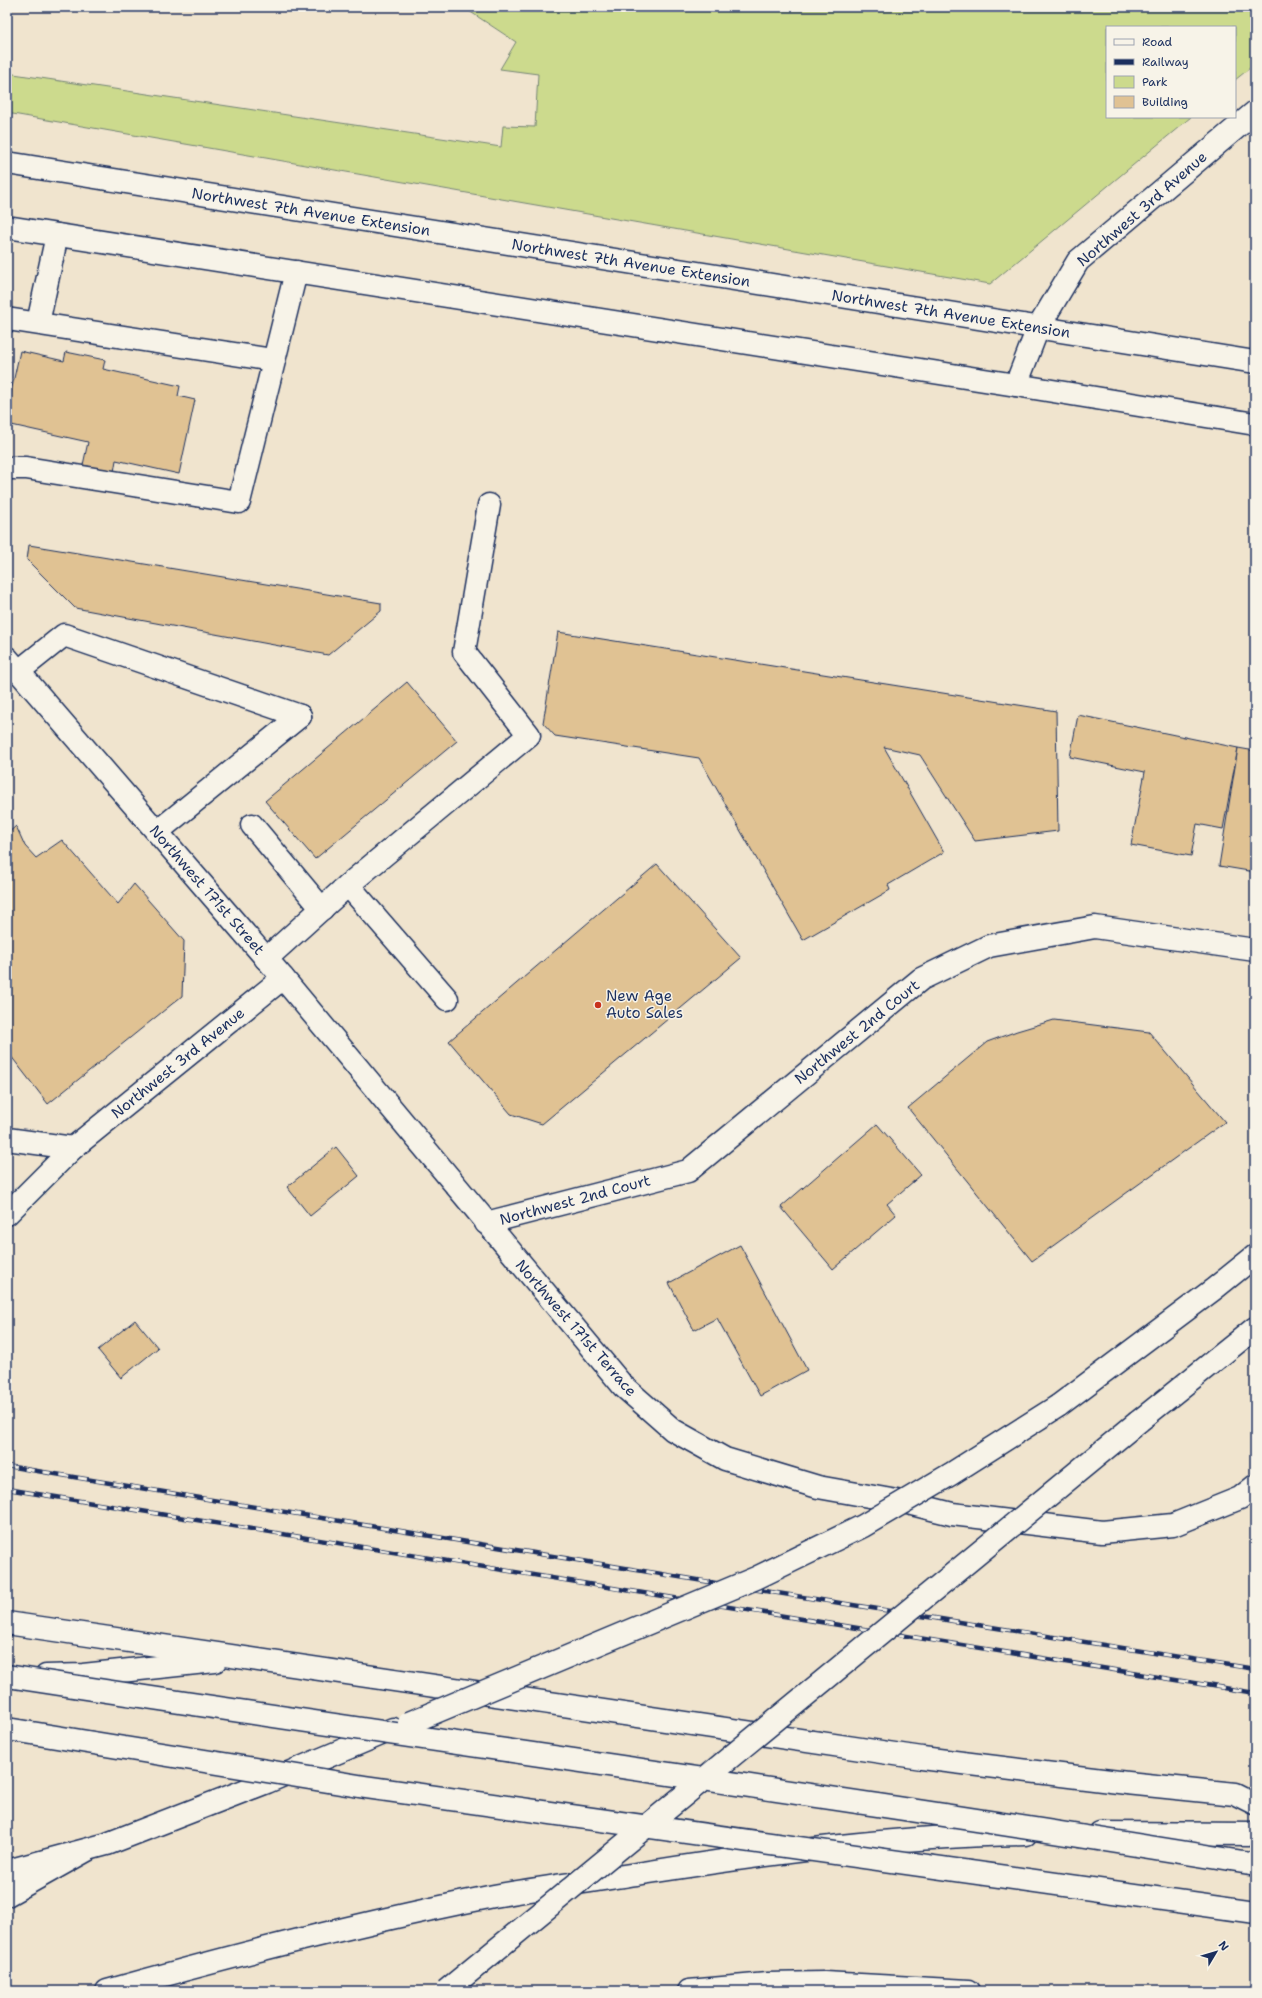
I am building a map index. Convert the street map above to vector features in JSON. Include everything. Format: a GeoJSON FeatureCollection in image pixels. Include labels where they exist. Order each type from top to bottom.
{"type":"FeatureCollection","features":[{"type":"Feature","properties":{"kind":"main road","name":"Northwest 3rd Avenue"},"geometry":{"type":"LineString","coordinates":[[1016,385],[1038,328],[1078,261],[1255,112]]}},
{"type":"Feature","properties":{"kind":"main road","name":"Northwest 7th Avenue Extension"},"geometry":{"type":"LineString","coordinates":[[7,163],[1255,362]]}},
{"type":"Feature","properties":{"kind":"main road"},"geometry":{"type":"LineString","coordinates":[[7,227],[1016,385],[1255,424]]}},
{"type":"Feature","properties":{"kind":"main road"},"geometry":{"type":"LineString","coordinates":[[38,324],[57,235]]}},
{"type":"Feature","properties":{"kind":"main road"},"geometry":{"type":"LineString","coordinates":[[7,468],[26,468],[239,502],[296,272]]}},
{"type":"Feature","properties":{"kind":"main road"},"geometry":{"type":"LineString","coordinates":[[7,319],[273,360]]}},
{"type":"Feature","properties":{"kind":"main road"},"geometry":{"type":"LineString","coordinates":[[266,959],[348,885],[529,735],[464,652],[489,505]]}},
{"type":"Feature","properties":{"kind":"main road"},"geometry":{"type":"LineString","coordinates":[[13,664],[64,635],[300,716],[157,832]]}},
{"type":"Feature","properties":{"kind":"main road","name":"Northwest 171st Street"},"geometry":{"type":"LineString","coordinates":[[13,664],[283,978],[405,1125]]}},
{"type":"Feature","properties":{"kind":"main road"},"geometry":{"type":"LineString","coordinates":[[252,826],[322,909]]}},
{"type":"Feature","properties":{"kind":"main road"},"geometry":{"type":"LineString","coordinates":[[348,885],[447,998]]}},
{"type":"Feature","properties":{"kind":"main road","name":"Northwest 2nd Court"},"geometry":{"type":"LineString","coordinates":[[486,1223],[688,1171],[921,979],[989,946],[1095,927],[1255,950]]}},
{"type":"Feature","properties":{"kind":"main road","name":"Northwest 3rd Avenue"},"geometry":{"type":"LineString","coordinates":[[7,1214],[73,1148],[283,978]]}},
{"type":"Feature","properties":{"kind":"main road","name":"Northwest 171st Terrace"},"geometry":{"type":"LineString","coordinates":[[405,1125],[623,1386],[673,1430],[725,1459],[818,1487],[908,1503],[952,1514],[1102,1532],[1173,1525],[1247,1492]]}},
{"type":"Feature","properties":{"kind":"main road"},"geometry":{"type":"LineString","coordinates":[[7,1139],[73,1148]]}},
{"type":"Feature","properties":{"kind":"main road"},"geometry":{"type":"LineString","coordinates":[[7,1871],[87,1850],[230,1796],[756,1578],[863,1526],[951,1474],[1058,1406],[1214,1289],[1255,1256]]}},
{"type":"Feature","properties":{"kind":"main road"},"geometry":{"type":"LineString","coordinates":[[446,1991],[1138,1422],[1255,1328]]}},
{"type":"Feature","properties":{"kind":"main road"},"geometry":{"type":"LineString","coordinates":[[7,1623],[922,1758],[1127,1783],[1235,1794],[1255,1804]]}},
{"type":"Feature","properties":{"kind":"main road"},"geometry":{"type":"LineString","coordinates":[[7,1677],[83,1675],[248,1658]]}},
{"type":"Feature","properties":{"kind":"main road"},"geometry":{"type":"LineString","coordinates":[[7,1677],[1072,1834],[1255,1864]]}},
{"type":"Feature","properties":{"kind":"main road"},"geometry":{"type":"LineString","coordinates":[[7,1729],[365,1787],[1255,1912]]}},
{"type":"Feature","properties":{"kind":"main road"},"geometry":{"type":"LineString","coordinates":[[107,1991],[202,1964],[336,1931],[496,1896],[705,1864],[815,1849],[963,1835],[1194,1833],[1255,1834]]}},
{"type":"Feature","properties":{"kind":"main road"},"geometry":{"type":"LineString","coordinates":[[7,1895],[87,1850]]}},
{"type":"Feature","properties":{"kind":"main road"},"geometry":{"type":"LineString","coordinates":[[689,1991],[767,1984],[817,1983],[956,1991]]}},
{"type":"Feature","properties":{"kind":"green space"},"geometry":{"type":"Polygon","coordinates":[[[463,7],[1255,7],[1255,64],[1236,79],[1236,26],[1106,26],[1106,118],[1190,118],[990,284],[7,113],[7,73],[501,147],[503,126],[535,127],[538,74],[500,69],[516,42],[463,7]]]}},
{"type":"Feature","properties":{"kind":"building"},"geometry":{"type":"Polygon","coordinates":[[[20,351],[64,361],[66,352],[105,360],[103,369],[180,386],[178,396],[195,400],[179,474],[116,460],[114,472],[83,465],[88,442],[7,424],[7,410],[20,351]]]}},
{"type":"Feature","properties":{"kind":"building"},"geometry":{"type":"Polygon","coordinates":[[[29,545],[381,603],[381,611],[328,655],[75,608],[27,560],[29,545]]]}},
{"type":"Feature","properties":{"kind":"building"},"geometry":{"type":"Polygon","coordinates":[[[558,632],[1056,711],[1058,831],[975,841],[920,755],[884,747],[944,852],[888,885],[890,890],[803,940],[699,758],[555,736],[543,723],[558,632]]]}},
{"type":"Feature","properties":{"kind":"building"},"geometry":{"type":"Polygon","coordinates":[[[407,682],[457,741],[315,859],[265,801],[407,682]]]}},
{"type":"Feature","properties":{"kind":"building"},"geometry":{"type":"Polygon","coordinates":[[[1078,715],[1238,748],[1223,829],[1197,824],[1191,856],[1131,845],[1145,772],[1070,757],[1078,715]]]}},
{"type":"Feature","properties":{"kind":"building"},"geometry":{"type":"Polygon","coordinates":[[[1238,748],[1255,751],[1255,872],[1219,866],[1238,748]]]}},
{"type":"Feature","properties":{"kind":"building"},"geometry":{"type":"Polygon","coordinates":[[[16,826],[25,846],[36,858],[62,840],[118,904],[134,884],[184,941],[182,996],[48,1104],[7,1051],[7,834],[16,826]]]}},
{"type":"Feature","properties":{"kind":"building"},"geometry":{"type":"Polygon","coordinates":[[[657,864],[741,958],[542,1124],[511,1114],[449,1041],[657,864]]]}},
{"type":"Feature","properties":{"kind":"building"},"geometry":{"type":"Polygon","coordinates":[[[1054,1020],[1149,1032],[1225,1122],[1032,1261],[908,1108],[987,1042],[1054,1020]]]}},
{"type":"Feature","properties":{"kind":"building"},"geometry":{"type":"Polygon","coordinates":[[[877,1124],[921,1175],[887,1204],[896,1215],[833,1269],[781,1207],[877,1124]]]}},
{"type":"Feature","properties":{"kind":"building"},"geometry":{"type":"Polygon","coordinates":[[[336,1147],[359,1176],[310,1216],[287,1187],[336,1147]]]}},
{"type":"Feature","properties":{"kind":"building"},"geometry":{"type":"Polygon","coordinates":[[[740,1245],[807,1370],[760,1396],[717,1318],[694,1330],[669,1283],[740,1245]]]}},
{"type":"Feature","properties":{"kind":"building"},"geometry":{"type":"Polygon","coordinates":[[[135,1320],[158,1348],[121,1378],[98,1350],[135,1320]]]}},
{"type":"Feature","properties":{"kind":"railway"},"geometry":{"type":"LineString","coordinates":[[7,1466],[752,1589],[1255,1669]]}},
{"type":"Feature","properties":{"kind":"railway"},"geometry":{"type":"LineString","coordinates":[[7,1489],[1255,1693]]}},
{"type":"Feature","properties":{"kind":"place","name":"New Age Auto Sales"},"geometry":{"type":"Point","coordinates":[598,1005]}}]}
